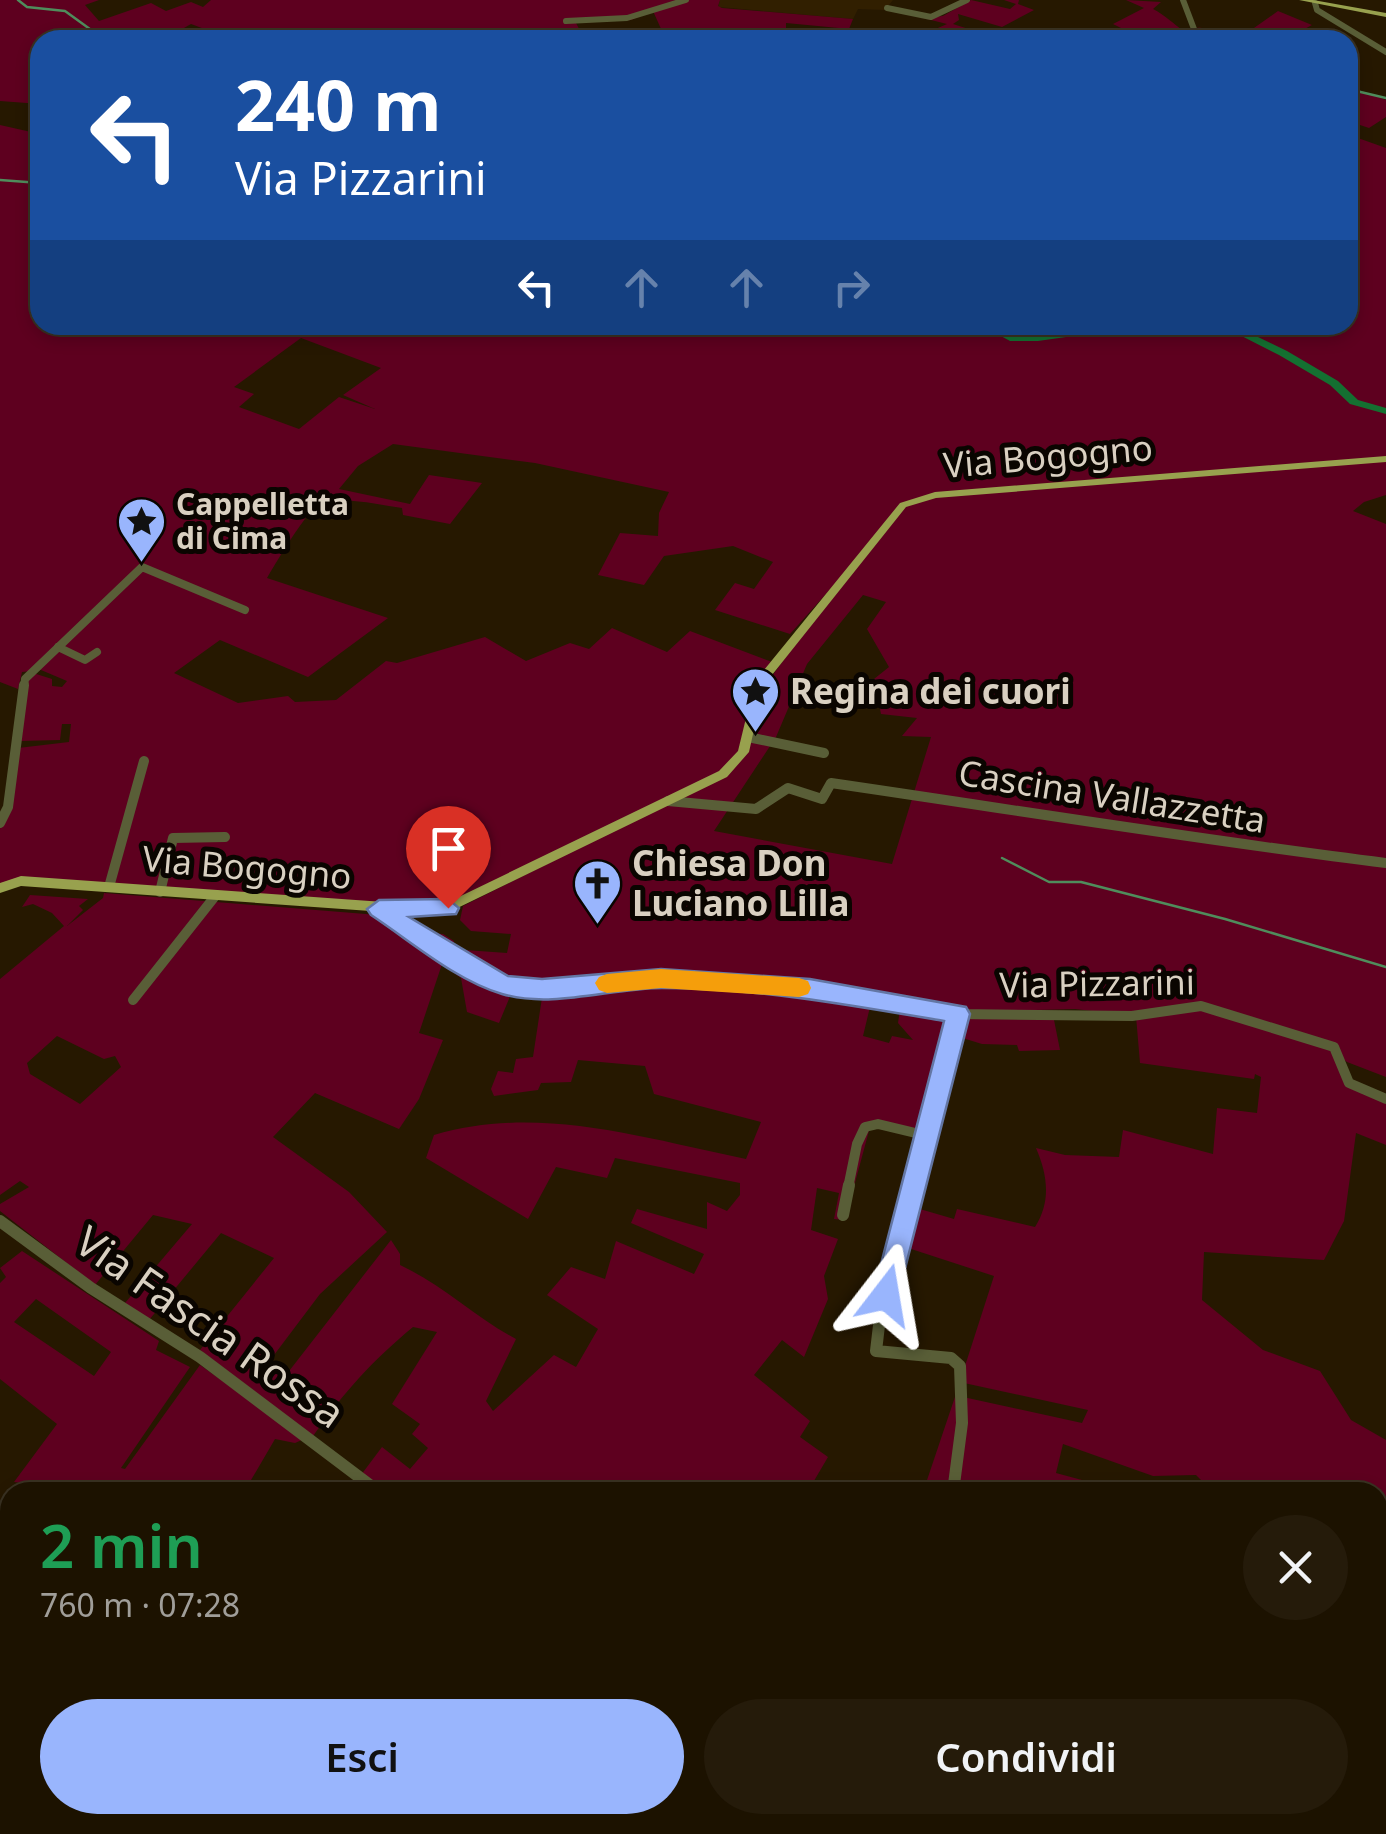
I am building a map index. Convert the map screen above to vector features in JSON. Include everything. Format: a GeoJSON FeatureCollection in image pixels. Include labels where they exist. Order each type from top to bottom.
{"type":"FeatureCollection","features":[{"type":"Feature","properties":{"kind":"main road"},"geometry":{"type":"LineString","coordinates":[[1302,0],[1386,15]]}},
{"type":"Feature","properties":{"kind":"main road","name":"Via Bogogno"},"geometry":{"type":"LineString","coordinates":[[0,888],[17,881],[440,911],[723,774],[738,761],[748,737],[759,684],[903,505],[912,500],[1386,459]]}},
{"type":"Feature","properties":{"kind":"street"},"geometry":{"type":"LineString","coordinates":[[887,8],[931,17],[968,0]]}},
{"type":"Feature","properties":{"kind":"street"},"geometry":{"type":"LineString","coordinates":[[1184,0],[1194,28]]}},
{"type":"Feature","properties":{"kind":"street"},"geometry":{"type":"LineString","coordinates":[[566,21],[627,18],[684,1]]}},
{"type":"Feature","properties":{"kind":"street"},"geometry":{"type":"LineString","coordinates":[[1315,2],[1317,10],[1348,30]]}},
{"type":"Feature","properties":{"kind":"street"},"geometry":{"type":"LineString","coordinates":[[1358,36],[1386,52]]}},
{"type":"Feature","properties":{"kind":"street"},"geometry":{"type":"LineString","coordinates":[[0,823],[8,807],[22,688],[28,674],[142,567],[245,610]]}},
{"type":"Feature","properties":{"kind":"street"},"geometry":{"type":"LineString","coordinates":[[58,646],[85,660],[96,652]]}},
{"type":"Feature","properties":{"kind":"street"},"geometry":{"type":"LineString","coordinates":[[748,737],[824,752]]}},
{"type":"Feature","properties":{"kind":"street"},"geometry":{"type":"LineString","coordinates":[[109,888],[144,761]]}},
{"type":"Feature","properties":{"kind":"street","name":"Cascina Vallazzetta"},"geometry":{"type":"LineString","coordinates":[[668,801],[756,808],[788,788],[822,800],[830,783],[1087,820],[1140,832],[1386,863]]}},
{"type":"Feature","properties":{"kind":"street"},"geometry":{"type":"LineString","coordinates":[[160,892],[173,838],[226,836]]}},
{"type":"Feature","properties":{"kind":"street"},"geometry":{"type":"LineString","coordinates":[[132,1000],[216,896]]}},
{"type":"Feature","properties":{"kind":"street","name":"Via Pizzarini"},"geometry":{"type":"LineString","coordinates":[[379,909],[484,977],[506,986],[542,989],[661,979],[702,981],[810,988],[958,1014],[1054,1012],[1119,1016],[1201,1006],[1334,1047],[1348,1084],[1386,1099]]}},
{"type":"Feature","properties":{"kind":"street"},"geometry":{"type":"LineString","coordinates":[[954,1482],[960,1450],[962,1371],[957,1361],[876,1351],[880,1316],[958,1014]]}},
{"type":"Feature","properties":{"kind":"street"},"geometry":{"type":"LineString","coordinates":[[843,1216],[864,1127],[878,1124],[928,1136]]}},
{"type":"Feature","properties":{"kind":"street","name":"Via Fascia Rossa"},"geometry":{"type":"LineString","coordinates":[[0,1222],[91,1288],[200,1357],[366,1482]]}},
{"type":"Feature","properties":{"kind":"shaded area"},"geometry":{"type":"Polygon","coordinates":[[[0,0],[99,0],[85,5],[99,21],[151,3],[166,11],[191,2],[203,7],[211,0],[720,0],[718,6],[722,8],[853,19],[849,29],[786,23],[786,30],[662,30],[653,11],[631,20],[576,23],[580,30],[207,30],[191,24],[180,30],[30,30],[30,103],[0,101],[0,0]]]}},
{"type":"Feature","properties":{"kind":"shaded area"},"geometry":{"type":"Polygon","coordinates":[[[720,0],[893,0],[885,10],[858,9],[853,19],[718,7],[720,0]]]}},
{"type":"Feature","properties":{"kind":"shaded area"},"geometry":{"type":"Polygon","coordinates":[[[971,0],[1010,9],[1016,4],[1004,0],[1019,0],[1018,4],[1034,10],[1002,27],[958,14],[959,20],[953,24],[972,30],[933,30],[947,24],[923,18],[943,16],[971,0]]]}},
{"type":"Feature","properties":{"kind":"shaded area"},"geometry":{"type":"Polygon","coordinates":[[[1126,0],[1161,2],[1153,9],[1182,30],[1125,30],[1113,24],[1144,8],[1126,0]]]}},
{"type":"Feature","properties":{"kind":"shaded area"},"geometry":{"type":"Polygon","coordinates":[[[1278,11],[1312,25],[1303,30],[1251,30],[1278,11]]]}},
{"type":"Feature","properties":{"kind":"shaded area"},"geometry":{"type":"Polygon","coordinates":[[[1358,90],[1386,100],[1386,117],[1369,128],[1358,124],[1358,90]]]}},
{"type":"Feature","properties":{"kind":"shaded area"},"geometry":{"type":"Polygon","coordinates":[[[0,125],[30,132],[30,335],[1358,335],[1358,138],[1386,148],[1386,495],[1364,502],[1353,511],[1386,524],[1386,1077],[1347,1062],[1331,1049],[1349,1084],[1386,1102],[1386,1145],[1356,1133],[1344,1221],[1324,1260],[1204,1252],[1202,1300],[1263,1350],[1320,1371],[1351,1420],[1386,1440],[1386,1482],[1203,1482],[1196,1475],[1153,1476],[1063,1444],[1056,1473],[1082,1482],[957,1482],[963,1397],[1082,1423],[1088,1410],[964,1383],[964,1369],[994,1276],[902,1246],[913,1207],[954,1219],[957,1209],[1035,1227],[1044,1208],[1046,1189],[1036,1148],[1065,1155],[1119,1157],[1123,1130],[1213,1154],[1217,1108],[1257,1113],[1261,1077],[1140,1063],[1136,1016],[1075,1009],[958,1012],[812,987],[661,978],[569,985],[507,983],[482,974],[417,932],[443,934],[454,941],[451,949],[507,953],[511,934],[471,931],[460,920],[463,906],[727,774],[749,748],[762,690],[852,565],[790,634],[715,610],[735,583],[754,589],[773,562],[733,546],[664,556],[644,585],[598,575],[620,533],[658,536],[659,513],[669,492],[535,463],[393,444],[358,466],[339,489],[410,504],[429,475],[482,483],[450,524],[403,515],[402,508],[358,501],[326,503],[312,511],[267,578],[388,618],[308,677],[220,640],[174,673],[238,703],[288,696],[295,702],[336,700],[386,661],[397,663],[485,637],[526,661],[570,643],[589,649],[612,628],[667,652],[690,631],[772,662],[755,683],[738,753],[719,772],[444,905],[422,909],[0,884],[0,825],[18,748],[69,742],[71,724],[62,724],[60,740],[20,741],[25,686],[33,673],[52,679],[52,686],[62,687],[67,681],[41,670],[22,672],[18,689],[0,682],[0,125]],[[301,338],[234,387],[254,394],[239,407],[299,429],[339,397],[375,409],[343,395],[381,368],[301,338]],[[863,595],[807,664],[776,737],[714,831],[892,864],[931,737],[902,736],[917,718],[881,714],[874,679],[889,667],[867,629],[886,602],[863,595]]]}},
{"type":"Feature","properties":{"kind":"shaded area"},"geometry":{"type":"Polygon","coordinates":[[[104,893],[378,915],[505,987],[511,994],[499,1023],[467,1012],[461,978],[442,964],[419,1033],[443,1040],[419,1099],[399,1129],[315,1093],[273,1137],[349,1192],[387,1232],[320,1294],[268,1363],[286,1375],[391,1240],[400,1254],[400,1265],[516,1339],[486,1401],[493,1411],[554,1355],[576,1367],[598,1329],[547,1295],[571,1267],[605,1279],[616,1241],[694,1274],[704,1254],[631,1223],[637,1209],[707,1229],[707,1202],[727,1211],[740,1195],[740,1183],[615,1158],[607,1178],[556,1167],[528,1219],[426,1158],[434,1135],[473,1126],[551,1123],[629,1134],[746,1159],[761,1122],[654,1094],[645,1066],[578,1060],[571,1082],[541,1083],[538,1090],[494,1096],[491,1089],[498,1071],[513,1073],[516,1059],[533,1057],[543,991],[653,981],[809,992],[867,1001],[870,1007],[863,1036],[889,1043],[892,1036],[913,1040],[898,1023],[900,1009],[954,1017],[925,1132],[870,1127],[845,1220],[834,1219],[839,1193],[817,1188],[811,1230],[838,1239],[824,1276],[828,1299],[804,1357],[782,1340],[754,1375],[810,1421],[800,1437],[828,1457],[813,1482],[370,1482],[361,1475],[382,1447],[410,1469],[428,1448],[412,1434],[420,1424],[392,1404],[437,1332],[413,1327],[359,1378],[313,1436],[200,1350],[274,1258],[221,1233],[149,1320],[125,1303],[192,1224],[153,1215],[95,1285],[0,1211],[0,1204],[29,1187],[20,1181],[0,1195],[0,979],[64,926],[52,913],[33,904],[22,907],[30,895],[88,899],[67,926],[103,898],[104,893]],[[57,1036],[27,1063],[30,1074],[80,1104],[121,1067],[115,1056],[104,1059],[57,1036]]]}},
{"type":"Feature","properties":{"kind":"shaded area"},"geometry":{"type":"Polygon","coordinates":[[[1053,1015],[1060,1050],[1019,1051],[1017,1045],[982,1044],[956,1036],[961,1017],[1053,1015]]]}},
{"type":"Feature","properties":{"kind":"shaded area"},"geometry":{"type":"Polygon","coordinates":[[[22,1251],[159,1341],[156,1350],[190,1367],[121,1468],[125,1469],[200,1365],[304,1439],[295,1443],[275,1439],[250,1482],[14,1482],[57,1424],[0,1379],[0,1283],[6,1277],[0,1268],[22,1251]],[[36,1299],[14,1322],[94,1376],[111,1352],[36,1299]]]}},
{"type":"Feature","properties":{"kind":"shaded area"},"geometry":{"type":"Polygon","coordinates":[[[958,1388],[960,1423],[951,1482],[926,1482],[958,1388]]]}},
{"type":"Feature","properties":{"kind":"waterway"},"geometry":{"type":"LineString","coordinates":[[18,0],[27,7],[65,11],[91,30]]}},
{"type":"Feature","properties":{"kind":"waterway"},"geometry":{"type":"LineString","coordinates":[[1358,91],[1386,98]]}},
{"type":"Feature","properties":{"kind":"waterway"},"geometry":{"type":"LineString","coordinates":[[0,180],[30,182]]}},
{"type":"Feature","properties":{"kind":"waterway"},"geometry":{"type":"LineString","coordinates":[[1004,335],[1059,335]]}},
{"type":"Feature","properties":{"kind":"waterway"},"geometry":{"type":"LineString","coordinates":[[1246,335],[1334,383],[1354,402],[1386,411]]}},
{"type":"Feature","properties":{"kind":"waterway"},"geometry":{"type":"LineString","coordinates":[[1002,858],[1049,882],[1081,882],[1225,919],[1386,967]]}},
{"type":"Feature","properties":{"kind":"slow traffic"},"geometry":{"type":"LineString","coordinates":[[607,983],[661,979],[799,988]]}},
{"type":"Feature","properties":{"kind":"place","name":"Cappelletta di Cima"},"geometry":{"type":"Point","coordinates":[141,564]}},
{"type":"Feature","properties":{"kind":"place","name":"Regina dei cuori"},"geometry":{"type":"Point","coordinates":[755,734]}},
{"type":"Feature","properties":{"kind":"place","name":"Chiesa Don Luciano Lilla"},"geometry":{"type":"Point","coordinates":[597,926]}},
{"type":"Feature","properties":{"kind":"route"},"geometry":{"type":"LineString","coordinates":[[448,908],[379,909],[484,977],[506,986],[542,989],[661,979],[702,981],[810,988],[958,1014],[886,1295]]}}]}
